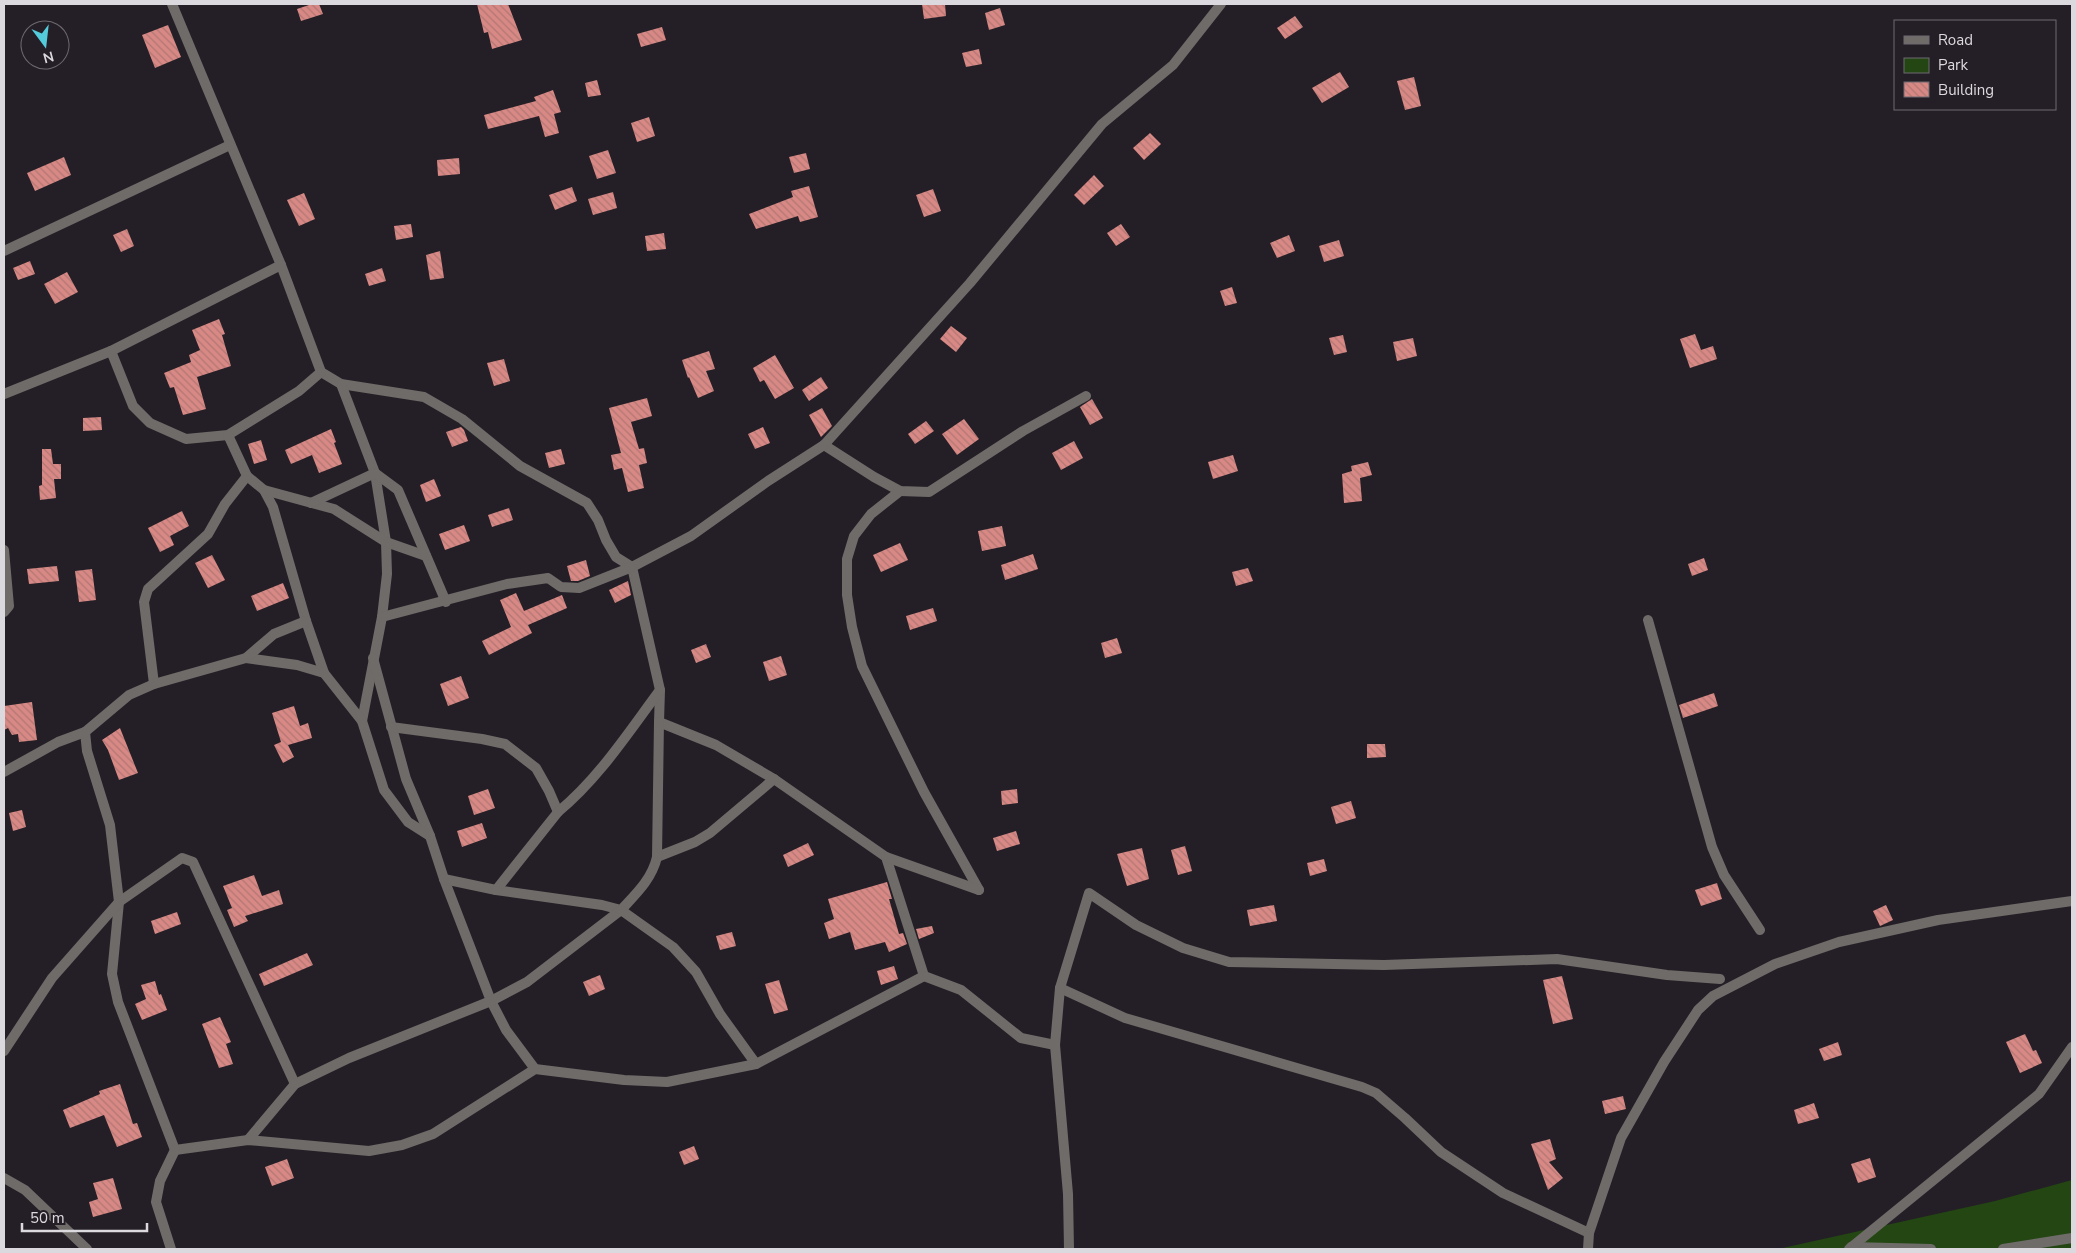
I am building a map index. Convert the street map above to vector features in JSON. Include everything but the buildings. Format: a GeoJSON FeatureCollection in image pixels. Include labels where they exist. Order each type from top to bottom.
{"type":"FeatureCollection","features":[{"type":"Feature","properties":{"kind":"street"},"geometry":{"type":"LineString","coordinates":[[172,4],[280,264],[321,372],[341,384],[424,396],[462,419],[520,466],[586,503],[598,520],[606,540],[616,557],[632,567],[660,690],[657,857],[654,870],[640,890],[621,910],[527,982],[490,1001],[349,1058],[295,1084],[248,1140]]}},
{"type":"Feature","properties":{"kind":"street"},"geometry":{"type":"LineString","coordinates":[[382,617],[446,602],[507,584],[548,578],[561,587],[579,588],[632,567],[690,536],[768,481],[824,446],[970,283],[1102,124],[1173,65],[1221,4]]}},
{"type":"Feature","properties":{"kind":"street"},"geometry":{"type":"LineString","coordinates":[[4,251],[230,144]]}},
{"type":"Feature","properties":{"kind":"street"},"geometry":{"type":"LineString","coordinates":[[4,394],[111,351],[280,264]]}},
{"type":"Feature","properties":{"kind":"street"},"geometry":{"type":"LineString","coordinates":[[111,351],[133,406],[150,423],[186,439],[228,435],[299,391],[321,372]]}},
{"type":"Feature","properties":{"kind":"street"},"geometry":{"type":"LineString","coordinates":[[341,384],[374,473],[386,542],[387,574],[382,617],[362,721]]}},
{"type":"Feature","properties":{"kind":"street"},"geometry":{"type":"LineString","coordinates":[[824,446],[900,491],[929,492],[1023,431],[1086,396]]}},
{"type":"Feature","properties":{"kind":"street"},"geometry":{"type":"LineString","coordinates":[[228,435],[247,476],[264,490],[273,507],[306,621],[324,673],[362,721],[384,790],[408,822],[430,836]]}},
{"type":"Feature","properties":{"kind":"street"},"geometry":{"type":"LineString","coordinates":[[311,503],[374,473]]}},
{"type":"Feature","properties":{"kind":"street"},"geometry":{"type":"LineString","coordinates":[[374,473],[398,490],[446,602]]}},
{"type":"Feature","properties":{"kind":"street"},"geometry":{"type":"LineString","coordinates":[[154,684],[144,602],[148,589],[208,534],[225,504],[247,476]]}},
{"type":"Feature","properties":{"kind":"street"},"geometry":{"type":"LineString","coordinates":[[264,490],[334,509],[386,542],[426,556]]}},
{"type":"Feature","properties":{"kind":"street"},"geometry":{"type":"LineString","coordinates":[[658,722],[716,745],[774,779],[886,857],[979,890],[924,792],[862,666],[852,627],[847,595],[846,559],[854,536],[870,514],[900,491]]}},
{"type":"Feature","properties":{"kind":"street"},"geometry":{"type":"LineString","coordinates":[[4,550],[9,606],[4,612]]}},
{"type":"Feature","properties":{"kind":"street"},"geometry":{"type":"LineString","coordinates":[[1648,620],[1719,864],[1760,930]]}},
{"type":"Feature","properties":{"kind":"street"},"geometry":{"type":"LineString","coordinates":[[246,658],[274,634],[306,621]]}},
{"type":"Feature","properties":{"kind":"street"},"geometry":{"type":"LineString","coordinates":[[4,772],[58,742],[84,732],[128,694],[154,684],[246,658],[297,665],[324,673]]}},
{"type":"Feature","properties":{"kind":"street"},"geometry":{"type":"LineString","coordinates":[[373,658],[406,779],[430,836],[444,879],[490,1001],[506,1030],[535,1069]]}},
{"type":"Feature","properties":{"kind":"street"},"geometry":{"type":"LineString","coordinates":[[496,890],[558,812],[603,767],[660,690]]}},
{"type":"Feature","properties":{"kind":"street"},"geometry":{"type":"LineString","coordinates":[[391,728],[482,739],[506,744],[536,768],[558,812]]}},
{"type":"Feature","properties":{"kind":"street"},"geometry":{"type":"LineString","coordinates":[[84,732],[87,751],[110,825],[118,902],[112,974],[118,1002],[176,1150],[160,1181],[156,1202],[171,1249]]}},
{"type":"Feature","properties":{"kind":"street"},"geometry":{"type":"LineString","coordinates":[[657,857],[695,842],[710,833],[774,779]]}},
{"type":"Feature","properties":{"kind":"street"},"geometry":{"type":"LineString","coordinates":[[886,857],[924,976]]}},
{"type":"Feature","properties":{"kind":"street"},"geometry":{"type":"LineString","coordinates":[[4,1051],[52,978],[118,902],[182,858],[194,862],[295,1084]]}},
{"type":"Feature","properties":{"kind":"street"},"geometry":{"type":"LineString","coordinates":[[444,879],[496,890],[602,905],[621,910],[673,947],[696,972],[720,1014],[756,1064]]}},
{"type":"Feature","properties":{"kind":"street"},"geometry":{"type":"LineString","coordinates":[[1069,1249],[1068,1194],[1055,1045],[1060,988],[1089,892],[1144,929],[1183,948],[1229,962],[1384,964],[1556,959],[1667,975],[1720,980]]}},
{"type":"Feature","properties":{"kind":"street"},"geometry":{"type":"LineString","coordinates":[[1588,1249],[1589,1233],[1621,1138],[1664,1062],[1698,1010],[1713,996],[1775,964],[1839,942],[1938,920],[2072,900]]}},
{"type":"Feature","properties":{"kind":"street"},"geometry":{"type":"LineString","coordinates":[[176,1150],[248,1140],[369,1151],[402,1145],[433,1134],[535,1069],[624,1080],[667,1082],[756,1064],[924,976],[961,990],[1020,1038],[1055,1045]]}},
{"type":"Feature","properties":{"kind":"street"},"geometry":{"type":"LineString","coordinates":[[1060,988],[1125,1018],[1362,1087],[1376,1093],[1440,1152],[1503,1193],[1589,1233]]}},
{"type":"Feature","properties":{"kind":"street"},"geometry":{"type":"LineString","coordinates":[[1850,1248],[2039,1094],[2072,1047]]}},
{"type":"Feature","properties":{"kind":"street"},"geometry":{"type":"LineString","coordinates":[[4,1178],[24,1190],[87,1249]]}},
{"type":"Feature","properties":{"kind":"street"},"geometry":{"type":"LineString","coordinates":[[2003,1249],[2072,1238]]}},
{"type":"Feature","properties":{"kind":"street"},"geometry":{"type":"LineString","coordinates":[[1850,1248],[1931,1249]]}},
{"type":"Feature","properties":{"kind":"green space"},"geometry":{"type":"Polygon","coordinates":[[[2072,1180],[2072,1249],[1778,1249],[1995,1201],[2072,1180]]]}}]}
